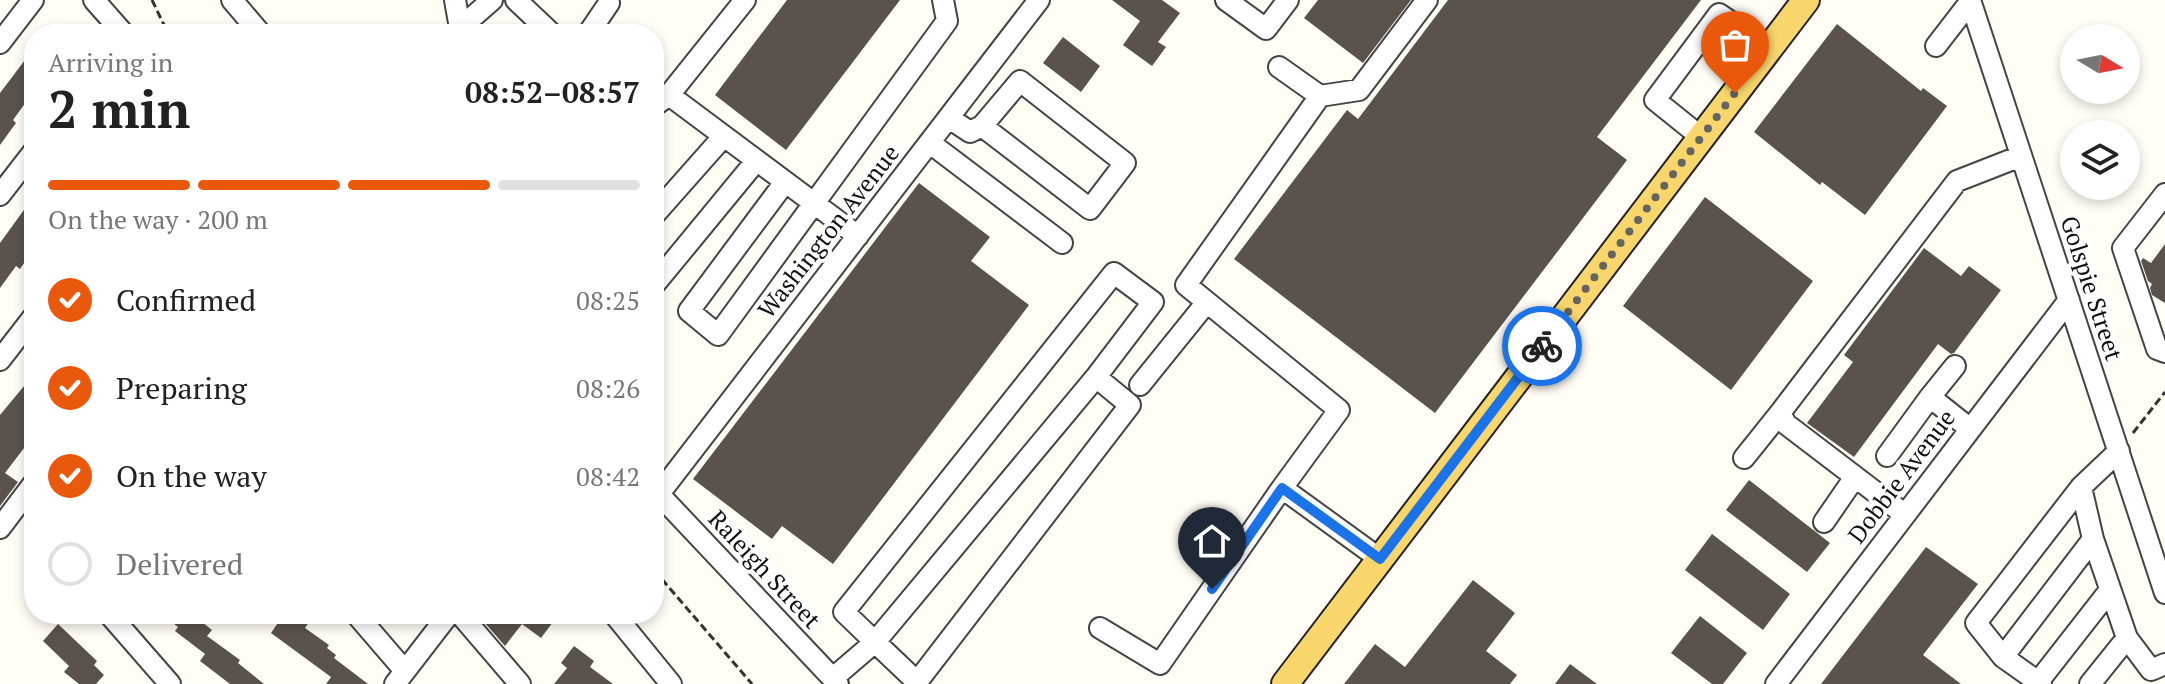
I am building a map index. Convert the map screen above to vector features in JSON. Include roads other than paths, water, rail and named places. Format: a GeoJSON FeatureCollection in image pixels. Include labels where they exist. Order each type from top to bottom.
{"type":"FeatureCollection","features":[{"type":"Feature","properties":{"kind":"main road"},"geometry":{"type":"LineString","coordinates":[[1285,684],[1806,0]]}},
{"type":"Feature","properties":{"kind":"street"},"geometry":{"type":"LineString","coordinates":[[0,43],[33,0]]}},
{"type":"Feature","properties":{"kind":"street"},"geometry":{"type":"LineString","coordinates":[[94,0],[114,24]]}},
{"type":"Feature","properties":{"kind":"street"},"geometry":{"type":"LineString","coordinates":[[232,0],[252,24]]}},
{"type":"Feature","properties":{"kind":"street"},"geometry":{"type":"LineString","coordinates":[[455,0],[460,24]]}},
{"type":"Feature","properties":{"kind":"street"},"geometry":{"type":"LineString","coordinates":[[468,24],[492,0]]}},
{"type":"Feature","properties":{"kind":"street"},"geometry":{"type":"LineString","coordinates":[[516,0],[541,24]]}},
{"type":"Feature","properties":{"kind":"street"},"geometry":{"type":"LineString","coordinates":[[664,96],[745,0]]}},
{"type":"Feature","properties":{"kind":"street"},"geometry":{"type":"LineString","coordinates":[[785,182],[689,311],[718,335],[947,21],[943,0]]}},
{"type":"Feature","properties":{"kind":"street","name":"Washington Avenue"},"geometry":{"type":"LineString","coordinates":[[664,482],[1039,0]]}},
{"type":"Feature","properties":{"kind":"street"},"geometry":{"type":"LineString","coordinates":[[1226,0],[1266,29],[1288,0]]}},
{"type":"Feature","properties":{"kind":"street"},"geometry":{"type":"LineString","coordinates":[[1279,67],[1320,96],[1359,90],[1427,0]]}},
{"type":"Feature","properties":{"kind":"street"},"geometry":{"type":"LineString","coordinates":[[1936,46],[1970,1]]}},
{"type":"Feature","properties":{"kind":"street","name":"Golspie Street"},"geometry":{"type":"LineString","coordinates":[[1970,1],[2165,593]]}},
{"type":"Feature","properties":{"kind":"street"},"geometry":{"type":"LineString","coordinates":[[595,24],[609,3]]}},
{"type":"Feature","properties":{"kind":"street"},"geometry":{"type":"LineString","coordinates":[[1701,137],[1655,100],[1719,14],[1769,48]]}},
{"type":"Feature","properties":{"kind":"street"},"geometry":{"type":"LineString","coordinates":[[949,118],[970,132],[982,126],[1020,81],[1125,163],[1090,209],[982,126]]}},
{"type":"Feature","properties":{"kind":"street"},"geometry":{"type":"LineString","coordinates":[[1100,628],[1160,664],[1339,410],[1186,285],[1320,96]]}},
{"type":"Feature","properties":{"kind":"street"},"geometry":{"type":"LineString","coordinates":[[664,102],[723,137],[858,236]]}},
{"type":"Feature","properties":{"kind":"street"},"geometry":{"type":"LineString","coordinates":[[664,204],[723,137]]}},
{"type":"Feature","properties":{"kind":"street"},"geometry":{"type":"LineString","coordinates":[[930,143],[1062,243]]}},
{"type":"Feature","properties":{"kind":"street"},"geometry":{"type":"LineString","coordinates":[[1744,458],[1957,181],[2021,156]]}},
{"type":"Feature","properties":{"kind":"street"},"geometry":{"type":"LineString","coordinates":[[664,273],[756,161]]}},
{"type":"Feature","properties":{"kind":"street"},"geometry":{"type":"LineString","coordinates":[[3,186],[24,162]]}},
{"type":"Feature","properties":{"kind":"street"},"geometry":{"type":"LineString","coordinates":[[2165,194],[2123,248],[2157,349],[2165,352]]}},
{"type":"Feature","properties":{"kind":"street"},"geometry":{"type":"LineString","coordinates":[[835,681],[875,642],[1096,377],[1153,302],[1114,273],[844,612],[875,642],[917,682],[1130,405],[1096,377]]}},
{"type":"Feature","properties":{"kind":"street","name":"Dobbie Avenue"},"geometry":{"type":"LineString","coordinates":[[1776,684],[2069,300]]}},
{"type":"Feature","properties":{"kind":"street"},"geometry":{"type":"LineString","coordinates":[[1140,385],[1207,302]]}},
{"type":"Feature","properties":{"kind":"street"},"geometry":{"type":"LineString","coordinates":[[0,360],[24,329]]}},
{"type":"Feature","properties":{"kind":"street"},"geometry":{"type":"LineString","coordinates":[[1887,456],[1955,366]]}},
{"type":"Feature","properties":{"kind":"street"},"geometry":{"type":"LineString","coordinates":[[1930,397],[1969,428]]}},
{"type":"Feature","properties":{"kind":"street"},"geometry":{"type":"LineString","coordinates":[[1780,413],[1786,424],[1904,514]]}},
{"type":"Feature","properties":{"kind":"street"},"geometry":{"type":"LineString","coordinates":[[2110,590],[2040,683],[2003,657],[1976,623],[2081,487],[2119,451]]}},
{"type":"Feature","properties":{"kind":"street"},"geometry":{"type":"LineString","coordinates":[[1824,522],[1855,477]]}},
{"type":"Feature","properties":{"kind":"street"},"geometry":{"type":"LineString","coordinates":[[2081,487],[2093,539],[2127,638],[2152,672]]}},
{"type":"Feature","properties":{"kind":"street"},"geometry":{"type":"LineString","coordinates":[[1282,488],[1380,559]]}},
{"type":"Feature","properties":{"kind":"street"},"geometry":{"type":"LineString","coordinates":[[0,528],[24,496]]}},
{"type":"Feature","properties":{"kind":"street","name":"Raleigh Street"},"geometry":{"type":"LineString","coordinates":[[664,500],[835,681]]}},
{"type":"Feature","properties":{"kind":"street"},"geometry":{"type":"LineString","coordinates":[[2003,657],[2093,539]]}},
{"type":"Feature","properties":{"kind":"street"},"geometry":{"type":"LineString","coordinates":[[118,624],[170,684]]}},
{"type":"Feature","properties":{"kind":"street"},"geometry":{"type":"LineString","coordinates":[[363,624],[400,678],[441,624]]}},
{"type":"Feature","properties":{"kind":"street"},"geometry":{"type":"LineString","coordinates":[[469,624],[520,684]]}},
{"type":"Feature","properties":{"kind":"street"},"geometry":{"type":"LineString","coordinates":[[621,624],[661,680]]}},
{"type":"Feature","properties":{"kind":"street"},"geometry":{"type":"LineString","coordinates":[[2090,684],[2127,638]]}}]}
